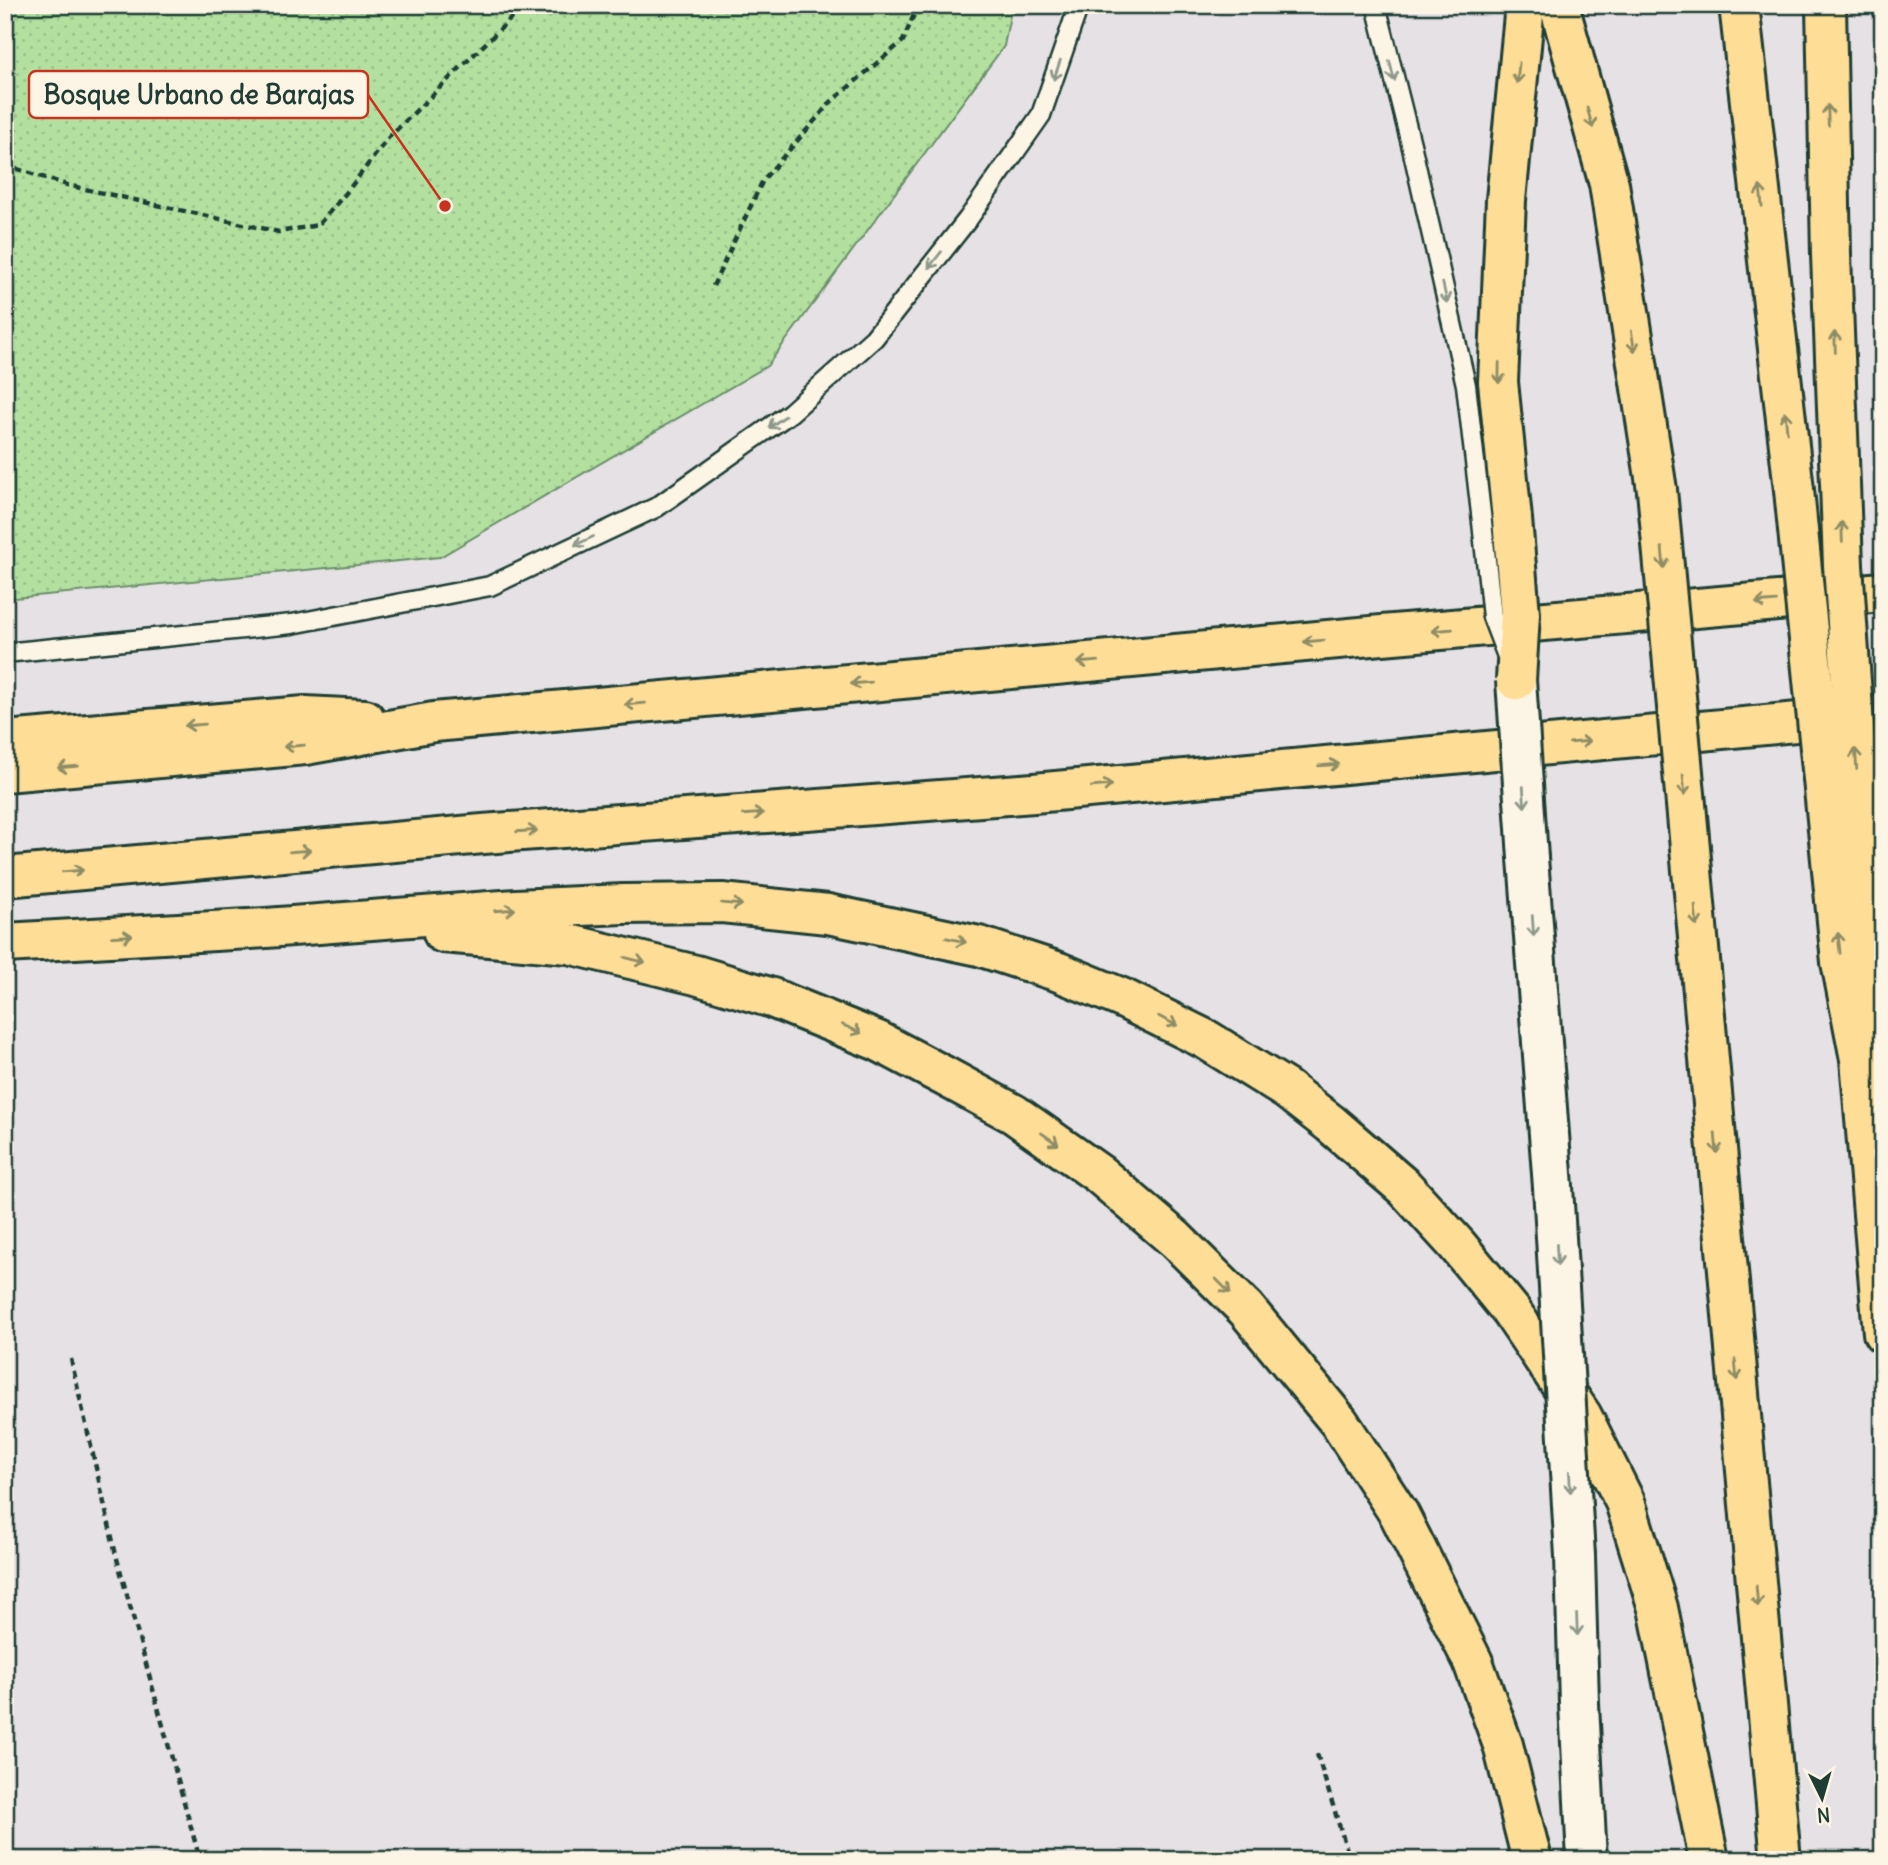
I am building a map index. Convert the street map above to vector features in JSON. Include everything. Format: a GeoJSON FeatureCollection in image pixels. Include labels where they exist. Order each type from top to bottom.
{"type":"FeatureCollection","features":[{"type":"Feature","properties":{"kind":"highway"},"geometry":{"type":"LineString","coordinates":[[1516,680],[1520,614],[1497,521],[1506,200],[1525,5]]}},
{"type":"Feature","properties":{"kind":"highway"},"geometry":{"type":"LineString","coordinates":[[1559,5],[1609,184],[1657,490],[1781,1860]]}},
{"type":"Feature","properties":{"kind":"highway"},"geometry":{"type":"LineString","coordinates":[[1739,5],[1794,490],[1844,828]]}},
{"type":"Feature","properties":{"kind":"highway"},"geometry":{"type":"LineString","coordinates":[[1826,5],[1831,255],[1843,565],[1842,962],[1860,1059],[1883,1332]]}},
{"type":"Feature","properties":{"kind":"highway"},"geometry":{"type":"LineString","coordinates":[[5,772],[305,745],[434,722],[1883,592]]}},
{"type":"Feature","properties":{"kind":"highway"},"geometry":{"type":"LineString","coordinates":[[5,877],[483,834],[1034,793],[1883,714]]}},
{"type":"Feature","properties":{"kind":"highway"},"geometry":{"type":"LineString","coordinates":[[5,741],[305,716],[434,722]]}},
{"type":"Feature","properties":{"kind":"highway"},"geometry":{"type":"LineString","coordinates":[[5,943],[266,928],[421,915],[623,904],[722,903],[828,914],[979,946],[1059,972],[1122,998],[1207,1040],[1286,1089],[1331,1124],[1414,1197],[1511,1311],[1581,1416],[1625,1502],[1658,1608],[1709,1860]]}},
{"type":"Feature","properties":{"kind":"highway"},"geometry":{"type":"LineString","coordinates":[[266,928],[439,932],[569,944],[696,975],[772,998],[878,1041],[1014,1114],[1099,1174],[1175,1239],[1246,1309],[1339,1422],[1399,1514],[1473,1662],[1503,1745],[1532,1860]]}},
{"type":"Feature","properties":{"kind":"street"},"geometry":{"type":"LineString","coordinates":[[1516,680],[1553,1187],[1575,1556],[1587,1860]]}},
{"type":"Feature","properties":{"kind":"lane"},"geometry":{"type":"LineString","coordinates":[[5,653],[292,624],[490,586],[657,507],[790,413],[874,338],[968,219],[1041,116],[1079,5]]}},
{"type":"Feature","properties":{"kind":"lane"},"geometry":{"type":"LineString","coordinates":[[1376,5],[1412,148],[1497,521]]}},
{"type":"Feature","properties":{"kind":"path"},"geometry":{"type":"LineString","coordinates":[[5,165],[67,185],[279,232],[318,225],[389,137],[525,5]]}},
{"type":"Feature","properties":{"kind":"path"},"geometry":{"type":"LineString","coordinates":[[713,286],[763,180],[831,102],[904,41],[918,5]]}},
{"type":"Feature","properties":{"kind":"path"},"geometry":{"type":"LineString","coordinates":[[71,1359],[116,1555],[200,1860]]}},
{"type":"Feature","properties":{"kind":"path"},"geometry":{"type":"LineString","coordinates":[[1317,1754],[1350,1860]]}},
{"type":"Feature","properties":{"kind":"green space"},"geometry":{"type":"Polygon","coordinates":[[[5,5],[1012,5],[1004,46],[767,366],[440,557],[5,599],[5,5]]]}},
{"type":"Feature","properties":{"kind":"place","name":"Bosque Urbano de Barajas"},"geometry":{"type":"Point","coordinates":[445,206]}}]}
